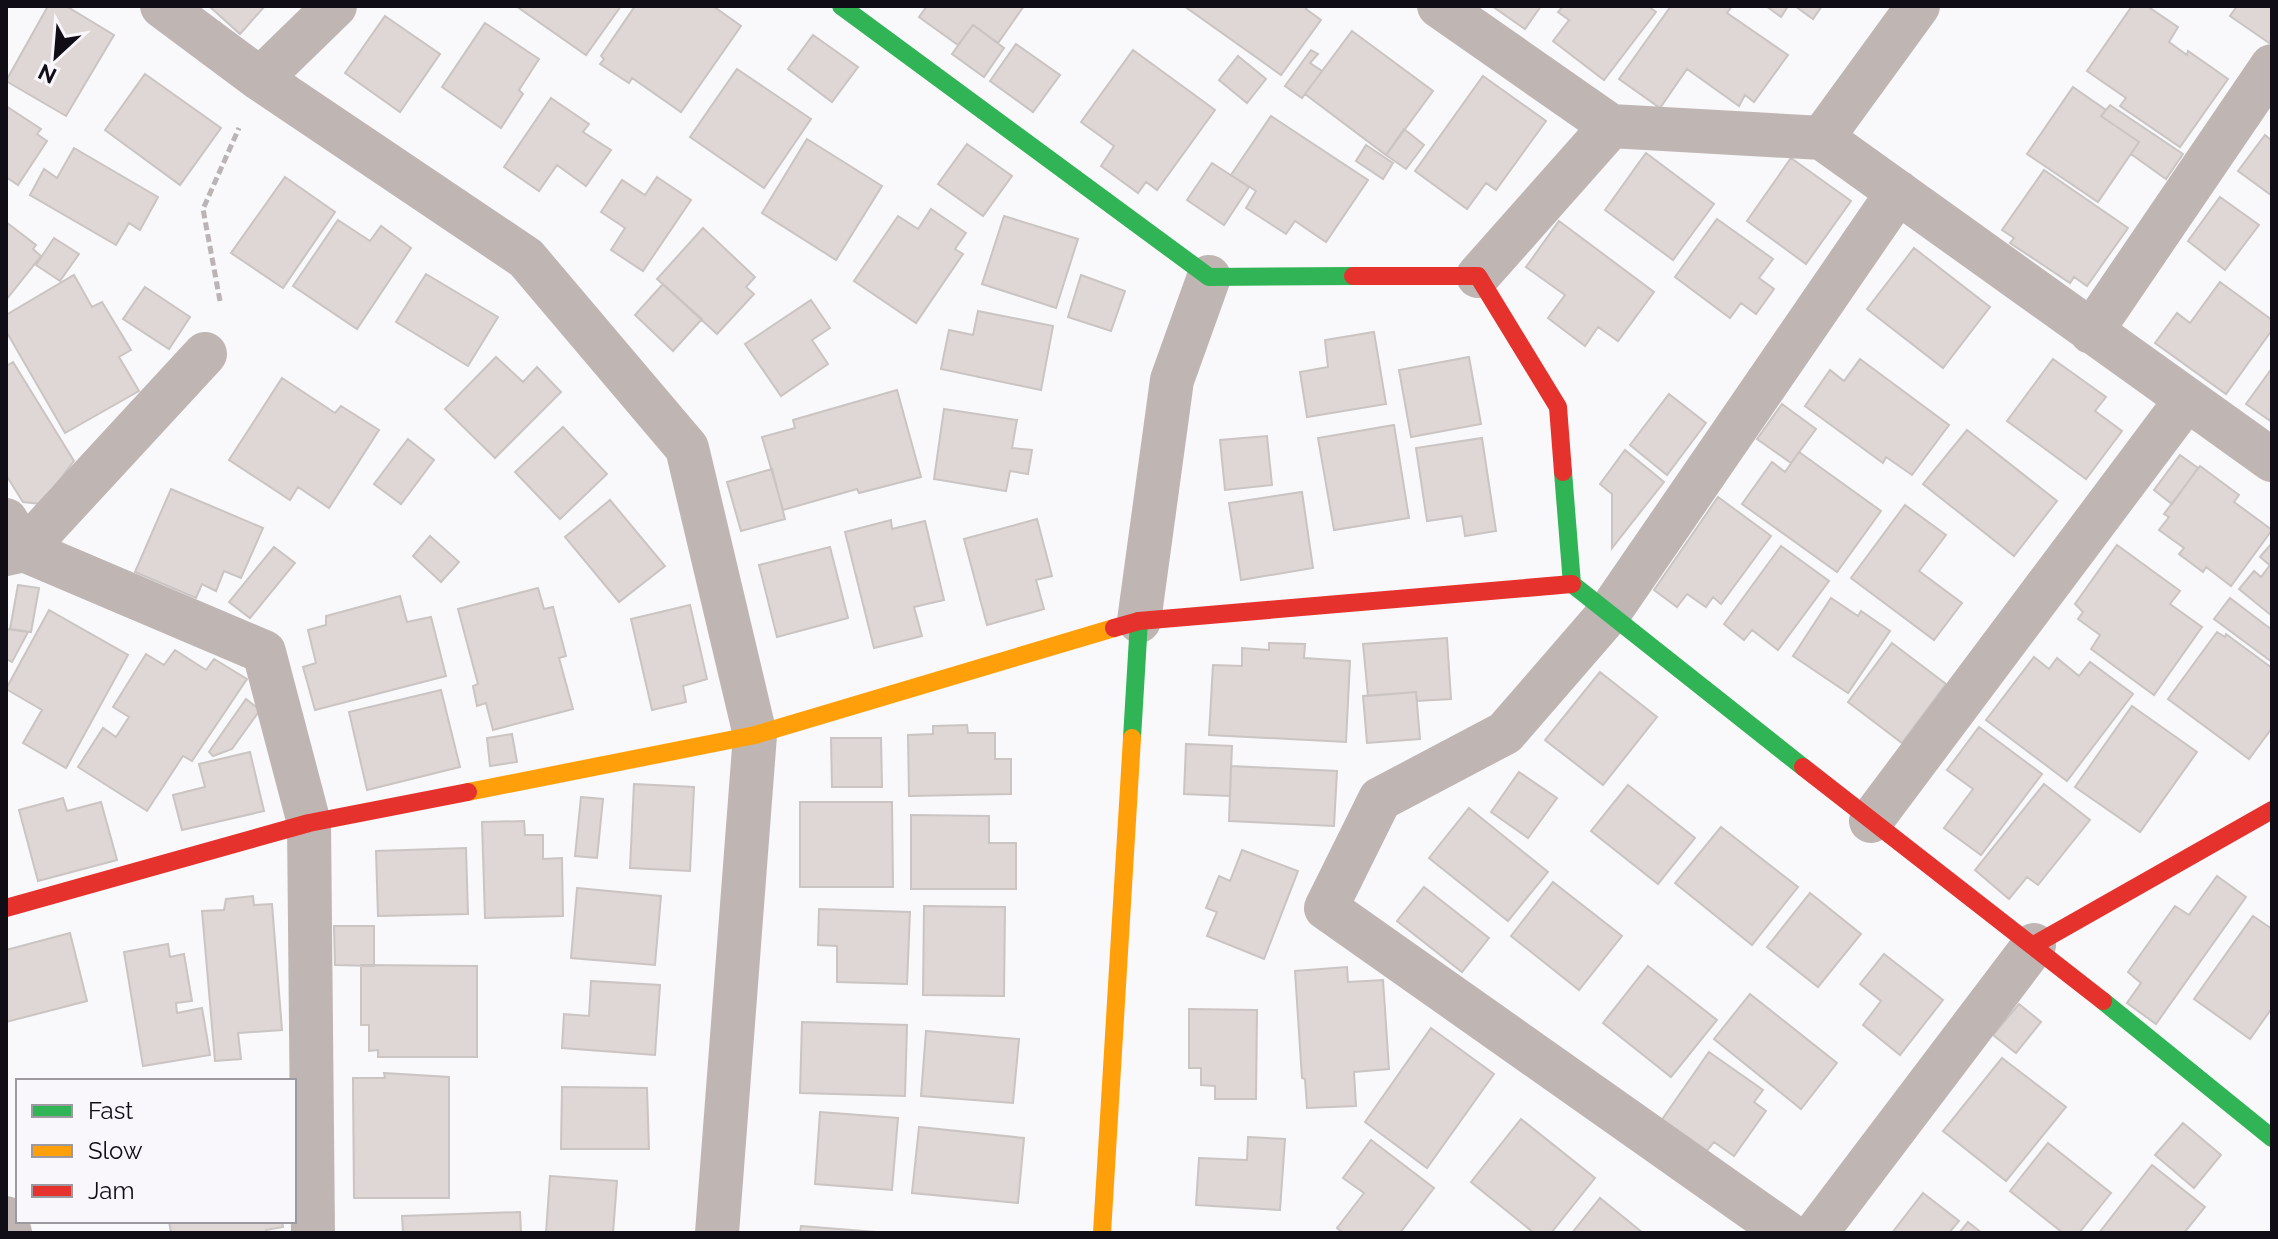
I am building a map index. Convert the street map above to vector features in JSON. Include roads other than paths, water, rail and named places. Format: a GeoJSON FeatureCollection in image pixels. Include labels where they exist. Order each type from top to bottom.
{"type":"FeatureCollection","features":[{"type":"Feature","properties":{"kind":"street"},"geometry":{"type":"LineString","coordinates":[[162,6],[260,79],[526,258],[687,448],[755,735],[717,1233]]}},
{"type":"Feature","properties":{"kind":"street"},"geometry":{"type":"LineString","coordinates":[[260,79],[335,6]]}},
{"type":"Feature","properties":{"kind":"street"},"geometry":{"type":"LineString","coordinates":[[1439,6],[1611,126],[1822,138],[2272,460]]}},
{"type":"Feature","properties":{"kind":"street"},"geometry":{"type":"LineString","coordinates":[[1822,138],[1918,6]]}},
{"type":"Feature","properties":{"kind":"street"},"geometry":{"type":"LineString","coordinates":[[859,11],[1121,215],[1209,277],[1478,276],[1611,126]]}},
{"type":"Feature","properties":{"kind":"street"},"geometry":{"type":"LineString","coordinates":[[2091,332],[2272,66]]}},
{"type":"Feature","properties":{"kind":"street"},"geometry":{"type":"LineString","coordinates":[[1787,1233],[1326,908],[1380,799],[1505,733],[1609,613],[1898,192]]}},
{"type":"Feature","properties":{"kind":"street"},"geometry":{"type":"LineString","coordinates":[[1478,276],[1558,407],[1572,584]]}},
{"type":"Feature","properties":{"kind":"street"},"geometry":{"type":"LineString","coordinates":[[1102,1233],[1139,621],[1172,380],[1209,277]]}},
{"type":"Feature","properties":{"kind":"street"},"geometry":{"type":"LineString","coordinates":[[205,354],[12,541],[264,652],[309,823],[313,1233]]}},
{"type":"Feature","properties":{"kind":"street"},"geometry":{"type":"LineString","coordinates":[[1871,821],[2187,399]]}},
{"type":"Feature","properties":{"kind":"street"},"geometry":{"type":"LineString","coordinates":[[6,908],[309,823],[755,735],[1139,621],[1572,584],[1871,821],[2034,945],[2272,1138]]}},
{"type":"Feature","properties":{"kind":"street"},"geometry":{"type":"LineString","coordinates":[[1816,1233],[2034,945],[2272,810]]}},
{"type":"Feature","properties":{"kind":"street"},"geometry":{"type":"LineString","coordinates":[[6,1218],[10,1233]]}}]}
